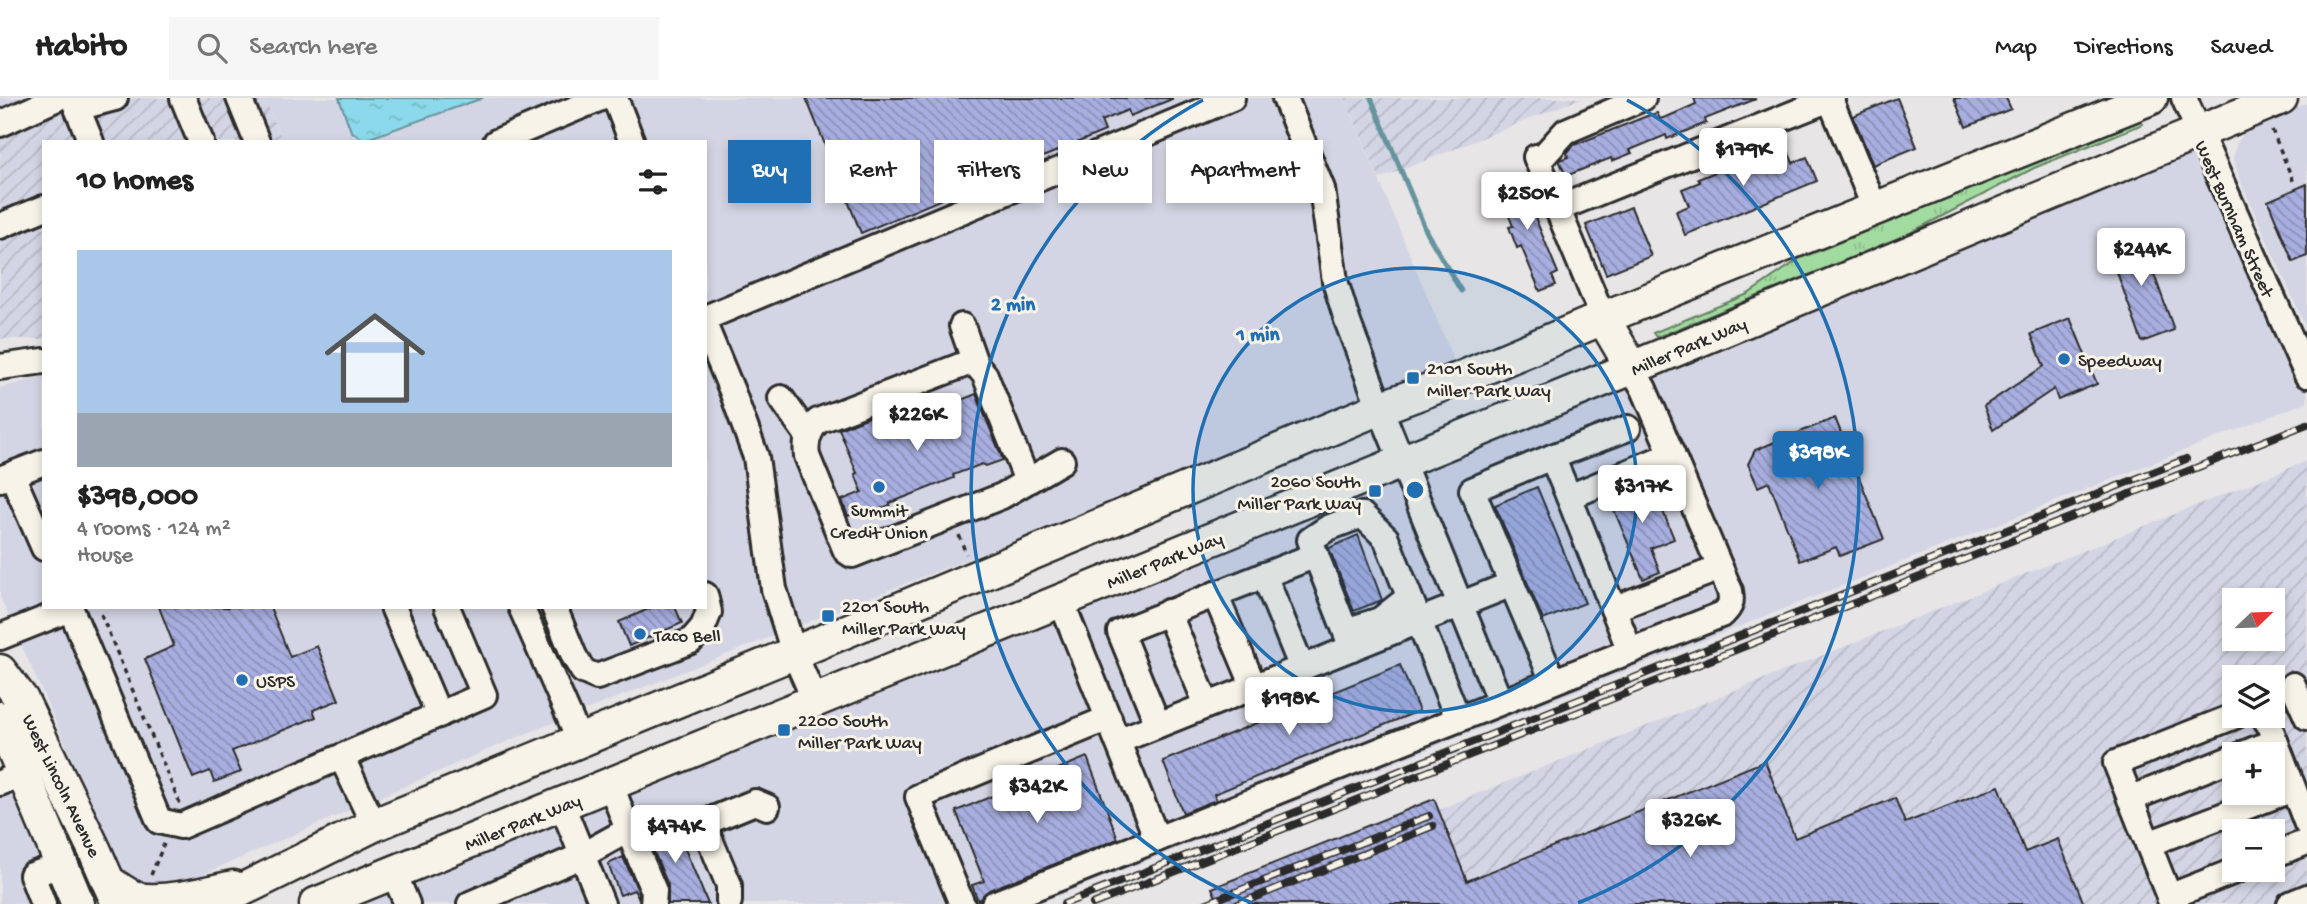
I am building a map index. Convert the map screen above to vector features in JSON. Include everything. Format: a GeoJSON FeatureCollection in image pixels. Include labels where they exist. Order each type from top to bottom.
{"type":"FeatureCollection","features":[{"type":"Feature","properties":{"kind":"main road"},"geometry":{"type":"LineString","coordinates":[[213,904],[374,825],[1380,408],[1461,378],[1603,318],[2151,98]]}},
{"type":"Feature","properties":{"kind":"main road","name":"Miller Park Way"},"geometry":{"type":"LineString","coordinates":[[317,904],[1632,368],[2281,98]]}},
{"type":"Feature","properties":{"kind":"main road"},"geometry":{"type":"LineString","coordinates":[[1603,318],[1632,368]]}},
{"type":"Feature","properties":{"kind":"main road","name":"West Lincoln Avenue"},"geometry":{"type":"LineString","coordinates":[[3,680],[22,700],[113,893]]}},
{"type":"Feature","properties":{"kind":"main road","name":"West Lincoln Avenue"},"geometry":{"type":"LineString","coordinates":[[0,718],[11,778],[61,865],[78,904]]}},
{"type":"Feature","properties":{"kind":"main road"},"geometry":{"type":"LineString","coordinates":[[374,825],[393,871]]}},
{"type":"Feature","properties":{"kind":"main road"},"geometry":{"type":"LineString","coordinates":[[61,865],[95,851]]}},
{"type":"Feature","properties":{"kind":"main road"},"geometry":{"type":"LineString","coordinates":[[113,893],[147,901],[183,898],[262,880]]}},
{"type":"Feature","properties":{"kind":"street"},"geometry":{"type":"LineString","coordinates":[[0,124],[69,101],[115,98]]}},
{"type":"Feature","properties":{"kind":"street"},"geometry":{"type":"LineString","coordinates":[[183,98],[200,140]]}},
{"type":"Feature","properties":{"kind":"street"},"geometry":{"type":"LineString","coordinates":[[239,98],[256,140]]}},
{"type":"Feature","properties":{"kind":"street"},"geometry":{"type":"LineString","coordinates":[[501,140],[601,98]]}},
{"type":"Feature","properties":{"kind":"street"},"geometry":{"type":"LineString","coordinates":[[615,98],[631,140]]}},
{"type":"Feature","properties":{"kind":"street"},"geometry":{"type":"LineString","coordinates":[[707,317],[1232,98]]}},
{"type":"Feature","properties":{"kind":"street"},"geometry":{"type":"LineString","coordinates":[[1285,98],[1322,189],[1335,281],[1380,408],[1500,702]]}},
{"type":"Feature","properties":{"kind":"street"},"geometry":{"type":"LineString","coordinates":[[1603,318],[1537,160],[1566,131],[1643,98]]}},
{"type":"Feature","properties":{"kind":"street","name":"West Burnham Street"},"geometry":{"type":"LineString","coordinates":[[2183,98],[2305,364]]}},
{"type":"Feature","properties":{"kind":"street"},"geometry":{"type":"LineString","coordinates":[[1558,209],[1827,99],[1875,209]]}},
{"type":"Feature","properties":{"kind":"street"},"geometry":{"type":"LineString","coordinates":[[69,101],[90,140]]}},
{"type":"Feature","properties":{"kind":"street"},"geometry":{"type":"LineString","coordinates":[[0,226],[42,209]]}},
{"type":"Feature","properties":{"kind":"street"},"geometry":{"type":"LineString","coordinates":[[962,326],[975,363],[985,375],[1027,481]]}},
{"type":"Feature","properties":{"kind":"street"},"geometry":{"type":"LineString","coordinates":[[707,331],[756,457],[774,589],[794,653],[815,701]]}},
{"type":"Feature","properties":{"kind":"street"},"geometry":{"type":"LineString","coordinates":[[0,367],[42,361]]}},
{"type":"Feature","properties":{"kind":"street"},"geometry":{"type":"LineString","coordinates":[[975,363],[968,363],[818,421],[805,445],[807,456],[845,551],[852,555],[993,500],[1062,461]]}},
{"type":"Feature","properties":{"kind":"street"},"geometry":{"type":"LineString","coordinates":[[994,904],[1723,614],[1730,608],[1730,592],[1644,389],[1632,368]]}},
{"type":"Feature","properties":{"kind":"street"},"geometry":{"type":"LineString","coordinates":[[782,398],[808,436]]}},
{"type":"Feature","properties":{"kind":"street"},"geometry":{"type":"LineString","coordinates":[[1553,681],[1472,490],[1628,428]]}},
{"type":"Feature","properties":{"kind":"street"},"geometry":{"type":"LineString","coordinates":[[1569,497],[1672,454]]}},
{"type":"Feature","properties":{"kind":"street"},"geometry":{"type":"LineString","coordinates":[[1552,457],[1630,651]]}},
{"type":"Feature","properties":{"kind":"street"},"geometry":{"type":"LineString","coordinates":[[42,463],[6,477],[42,544]]}},
{"type":"Feature","properties":{"kind":"street"},"geometry":{"type":"LineString","coordinates":[[1349,640],[1310,540],[1328,527],[1362,515],[1386,538],[1458,719]]}},
{"type":"Feature","properties":{"kind":"street"},"geometry":{"type":"LineString","coordinates":[[1158,725],[1120,632],[1316,555]]}},
{"type":"Feature","properties":{"kind":"street"},"geometry":{"type":"LineString","coordinates":[[1613,609],[1720,568]]}},
{"type":"Feature","properties":{"kind":"street"},"geometry":{"type":"LineString","coordinates":[[1264,575],[1302,668]]}},
{"type":"Feature","properties":{"kind":"street"},"geometry":{"type":"LineString","coordinates":[[1349,640],[1418,622],[1512,584]]}},
{"type":"Feature","properties":{"kind":"street"},"geometry":{"type":"LineString","coordinates":[[1215,594],[1254,687]]}},
{"type":"Feature","properties":{"kind":"street"},"geometry":{"type":"LineString","coordinates":[[962,904],[918,797],[1114,730],[1158,725],[1302,668],[1380,620],[1408,598]]}},
{"type":"Feature","properties":{"kind":"street"},"geometry":{"type":"LineString","coordinates":[[1061,601],[1157,839]]}},
{"type":"Feature","properties":{"kind":"street"},"geometry":{"type":"LineString","coordinates":[[555,609],[578,664],[583,671],[597,677],[691,641],[704,627],[709,612],[707,604]]}},
{"type":"Feature","properties":{"kind":"street"},"geometry":{"type":"LineString","coordinates":[[0,637],[68,609]]}},
{"type":"Feature","properties":{"kind":"street"},"geometry":{"type":"LineString","coordinates":[[70,609],[159,821],[181,826],[484,695],[448,609]]}},
{"type":"Feature","properties":{"kind":"street"},"geometry":{"type":"LineString","coordinates":[[394,609],[439,715]]}},
{"type":"Feature","properties":{"kind":"street"},"geometry":{"type":"LineString","coordinates":[[522,609],[580,741]]}},
{"type":"Feature","properties":{"kind":"street"},"geometry":{"type":"LineString","coordinates":[[1168,612],[1207,705]]}},
{"type":"Feature","properties":{"kind":"street"},"geometry":{"type":"LineString","coordinates":[[2293,685],[2307,717]]}},
{"type":"Feature","properties":{"kind":"street"},"geometry":{"type":"LineString","coordinates":[[2222,721],[2116,763],[2170,900],[2222,877]]}},
{"type":"Feature","properties":{"kind":"street"},"geometry":{"type":"LineString","coordinates":[[2270,728],[2307,824]]}},
{"type":"Feature","properties":{"kind":"street"},"geometry":{"type":"LineString","coordinates":[[342,758],[374,825]]}},
{"type":"Feature","properties":{"kind":"street"},"geometry":{"type":"LineString","coordinates":[[2130,799],[2222,762]]}},
{"type":"Feature","properties":{"kind":"street"},"geometry":{"type":"LineString","coordinates":[[611,785],[654,891],[653,904]]}},
{"type":"Feature","properties":{"kind":"street"},"geometry":{"type":"LineString","coordinates":[[2148,844],[2293,789]]}},
{"type":"Feature","properties":{"kind":"street"},"geometry":{"type":"LineString","coordinates":[[729,901],[729,884],[706,830],[712,820],[755,802],[767,807]]}},
{"type":"Feature","properties":{"kind":"street"},"geometry":{"type":"LineString","coordinates":[[562,805],[602,904]]}},
{"type":"Feature","properties":{"kind":"street"},"geometry":{"type":"LineString","coordinates":[[470,904],[581,856],[628,830]]}},
{"type":"Feature","properties":{"kind":"street"},"geometry":{"type":"LineString","coordinates":[[2285,850],[2307,842]]}},
{"type":"Feature","properties":{"kind":"street"},"geometry":{"type":"LineString","coordinates":[[43,904],[32,875],[61,865]]}},
{"type":"Feature","properties":{"kind":"street"},"geometry":{"type":"LineString","coordinates":[[393,871],[407,904]]}},
{"type":"Feature","properties":{"kind":"street"},"geometry":{"type":"LineString","coordinates":[[2290,904],[2307,897]]}},
{"type":"Feature","properties":{"kind":"path"},"geometry":{"type":"LineString","coordinates":[[2272,130],[2295,185]]}},
{"type":"Feature","properties":{"kind":"shaded area"},"geometry":{"type":"Polygon","coordinates":[[[0,98],[264,98],[282,140],[42,140],[42,339],[0,339],[0,98]]]}},
{"type":"Feature","properties":{"kind":"shaded area"},"geometry":{"type":"Polygon","coordinates":[[[264,98],[1345,98],[1456,366],[515,738],[190,880],[146,889],[120,867],[0,597],[0,388],[42,377],[42,609],[707,609],[707,140],[282,140],[264,98]]]}},
{"type":"Feature","properties":{"kind":"shaded area"},"geometry":{"type":"Polygon","coordinates":[[[1345,98],[1582,98],[1379,179],[1345,98]]]}},
{"type":"Feature","properties":{"kind":"shaded area"},"geometry":{"type":"Polygon","coordinates":[[[2307,103],[2307,330],[2240,180],[2233,158],[2236,144],[2248,128],[2307,103]]]}},
{"type":"Feature","properties":{"kind":"shaded area"},"geometry":{"type":"Polygon","coordinates":[[[2198,132],[2307,375],[2307,402],[1037,904],[317,904],[2198,132]]]}},
{"type":"Feature","properties":{"kind":"shaded area"},"geometry":{"type":"Polygon","coordinates":[[[2307,461],[2307,904],[1234,904],[1457,802],[2307,461]]]}},
{"type":"Feature","properties":{"kind":"shaded area"},"geometry":{"type":"Polygon","coordinates":[[[0,718],[78,904],[0,904],[0,718]]]}},
{"type":"Feature","properties":{"kind":"green space"},"geometry":{"type":"Polygon","coordinates":[[[2140,119],[2143,124],[2034,168],[1906,235],[1665,334],[1656,337],[1653,333],[1748,294],[1801,258],[2140,119]]]}},
{"type":"Feature","properties":{"kind":"water"},"geometry":{"type":"Polygon","coordinates":[[[339,98],[483,98],[364,140],[351,131],[339,98]]]}},
{"type":"Feature","properties":{"kind":"building"},"geometry":{"type":"Polygon","coordinates":[[[806,98],[1172,98],[1130,116],[1128,110],[1101,121],[1105,131],[1083,140],[1058,140],[1058,151],[1044,156],[1044,140],[934,140],[934,202],[861,233],[849,203],[920,203],[920,140],[825,140],[825,145],[806,98]]]}},
{"type":"Feature","properties":{"kind":"building"},"geometry":{"type":"Polygon","coordinates":[[[1694,98],[1756,99],[1705,119],[1706,123],[1667,139],[1666,135],[1630,150],[1632,153],[1612,161],[1611,158],[1566,176],[1559,160],[1568,157],[1567,153],[1574,145],[1647,116],[1657,113],[1660,119],[1669,116],[1696,104],[1694,98]]]}},
{"type":"Feature","properties":{"kind":"building"},"geometry":{"type":"Polygon","coordinates":[[[1897,98],[1917,147],[1873,165],[1853,116],[1897,98]]]}},
{"type":"Feature","properties":{"kind":"building"},"geometry":{"type":"Polygon","coordinates":[[[1954,98],[2006,98],[2011,109],[1966,127],[1954,98]]]}},
{"type":"Feature","properties":{"kind":"building"},"geometry":{"type":"Polygon","coordinates":[[[1786,146],[1793,163],[1807,157],[1817,181],[1685,235],[1676,211],[1689,206],[1682,189],[1700,182],[1698,179],[1769,150],[1770,153],[1786,146]]]}},
{"type":"Feature","properties":{"kind":"building"},"geometry":{"type":"Polygon","coordinates":[[[1511,175],[1514,184],[1520,181],[1558,273],[1552,276],[1556,285],[1540,291],[1521,246],[1517,248],[1509,227],[1513,226],[1495,181],[1511,175]]]}},
{"type":"Feature","properties":{"kind":"building"},"geometry":{"type":"Polygon","coordinates":[[[2307,184],[2307,256],[2293,262],[2268,201],[2307,184]]]}},
{"type":"Feature","properties":{"kind":"building"},"geometry":{"type":"Polygon","coordinates":[[[1631,207],[1651,256],[1606,274],[1586,225],[1631,207]]]}},
{"type":"Feature","properties":{"kind":"building","name":"Speedway"},"geometry":{"type":"Polygon","coordinates":[[[2140,235],[2174,330],[2142,342],[2108,247],[2140,235]]]}},
{"type":"Feature","properties":{"kind":"building","name":"Speedway"},"geometry":{"type":"Polygon","coordinates":[[[2070,318],[2097,384],[2058,400],[2054,389],[1993,430],[1984,406],[2044,366],[2031,334],[2070,318]]]}},
{"type":"Feature","properties":{"kind":"building"},"geometry":{"type":"Polygon","coordinates":[[[976,394],[1003,460],[986,466],[982,464],[953,475],[954,478],[874,512],[869,508],[848,516],[842,500],[862,492],[839,429],[879,413],[886,430],[976,394]]]}},
{"type":"Feature","properties":{"kind":"building"},"geometry":{"type":"Polygon","coordinates":[[[1835,418],[1884,539],[1840,556],[1836,547],[1800,561],[1769,482],[1758,487],[1748,464],[1755,450],[1835,418]]]}},
{"type":"Feature","properties":{"kind":"building"},"geometry":{"type":"Polygon","coordinates":[[[1651,481],[1674,539],[1651,548],[1660,572],[1643,579],[1609,498],[1651,481]]]}},
{"type":"Feature","properties":{"kind":"building"},"geometry":{"type":"Polygon","coordinates":[[[1537,487],[1585,603],[1543,620],[1495,505],[1537,487]]]}},
{"type":"Feature","properties":{"kind":"building"},"geometry":{"type":"Polygon","coordinates":[[[1358,535],[1382,600],[1354,611],[1329,548],[1358,535]]]}},
{"type":"Feature","properties":{"kind":"building","name":"USPS"},"geometry":{"type":"Polygon","coordinates":[[[160,609],[271,609],[290,657],[317,646],[339,700],[313,710],[316,717],[232,751],[241,772],[214,782],[210,771],[193,778],[145,659],[174,646],[160,609]]]}},
{"type":"Feature","properties":{"kind":"building","name":"Taco Bell"},"geometry":{"type":"Polygon","coordinates":[[[648,609],[676,609],[682,623],[629,646],[619,622],[648,609]]]}},
{"type":"Feature","properties":{"kind":"building"},"geometry":{"type":"Polygon","coordinates":[[[1400,665],[1419,711],[1214,794],[1216,800],[1183,813],[1163,761],[1400,665]]]}},
{"type":"Feature","properties":{"kind":"building"},"geometry":{"type":"Polygon","coordinates":[[[1087,757],[1118,839],[989,890],[978,901],[972,885],[984,881],[956,811],[1087,757]]]}},
{"type":"Feature","properties":{"kind":"building"},"geometry":{"type":"Polygon","coordinates":[[[1765,761],[1795,838],[1895,798],[1905,823],[1999,786],[2025,852],[2058,839],[2084,904],[1219,904],[1212,888],[1434,799],[1467,881],[1765,761]]]}},
{"type":"Feature","properties":{"kind":"building"},"geometry":{"type":"Polygon","coordinates":[[[672,818],[708,904],[668,904],[668,885],[644,829],[672,818]]]}},
{"type":"Feature","properties":{"kind":"building"},"geometry":{"type":"Polygon","coordinates":[[[623,857],[639,893],[638,897],[634,890],[620,895],[608,864],[623,857]]]}},
{"type":"Feature","properties":{"kind":"waterway"},"geometry":{"type":"LineString","coordinates":[[1371,98],[1427,233],[1461,291]]}},
{"type":"Feature","properties":{"kind":"railway"},"geometry":{"type":"LineString","coordinates":[[1093,904],[2307,424]]}},
{"type":"Feature","properties":{"kind":"railway"},"geometry":{"type":"LineString","coordinates":[[1064,904],[2186,459]]}},
{"type":"Feature","properties":{"kind":"railway"},"geometry":{"type":"LineString","coordinates":[[1205,904],[1429,816]]}},
{"type":"Feature","properties":{"kind":"railway"},"geometry":{"type":"LineString","coordinates":[[1238,904],[1433,826]]}},
{"type":"Feature","properties":{"kind":"place","name":"Speedway"},"geometry":{"type":"Point","coordinates":[2064,359]}},
{"type":"Feature","properties":{"kind":"place","name":"2101 South Miller Park Way"},"geometry":{"type":"Point","coordinates":[1413,378]}},
{"type":"Feature","properties":{"kind":"place","name":"Summit Credit Union"},"geometry":{"type":"Point","coordinates":[879,487]}},
{"type":"Feature","properties":{"kind":"place","name":"2060 South Miller Park Way"},"geometry":{"type":"Point","coordinates":[1375,491]}},
{"type":"Feature","properties":{"kind":"place","name":"2201 South Miller Park Way"},"geometry":{"type":"Point","coordinates":[828,616]}},
{"type":"Feature","properties":{"kind":"place","name":"Taco Bell"},"geometry":{"type":"Point","coordinates":[640,634]}},
{"type":"Feature","properties":{"kind":"place","name":"USPS"},"geometry":{"type":"Point","coordinates":[242,680]}},
{"type":"Feature","properties":{"kind":"place","name":"2200 South Miller Park Way"},"geometry":{"type":"Point","coordinates":[784,730]}}]}
